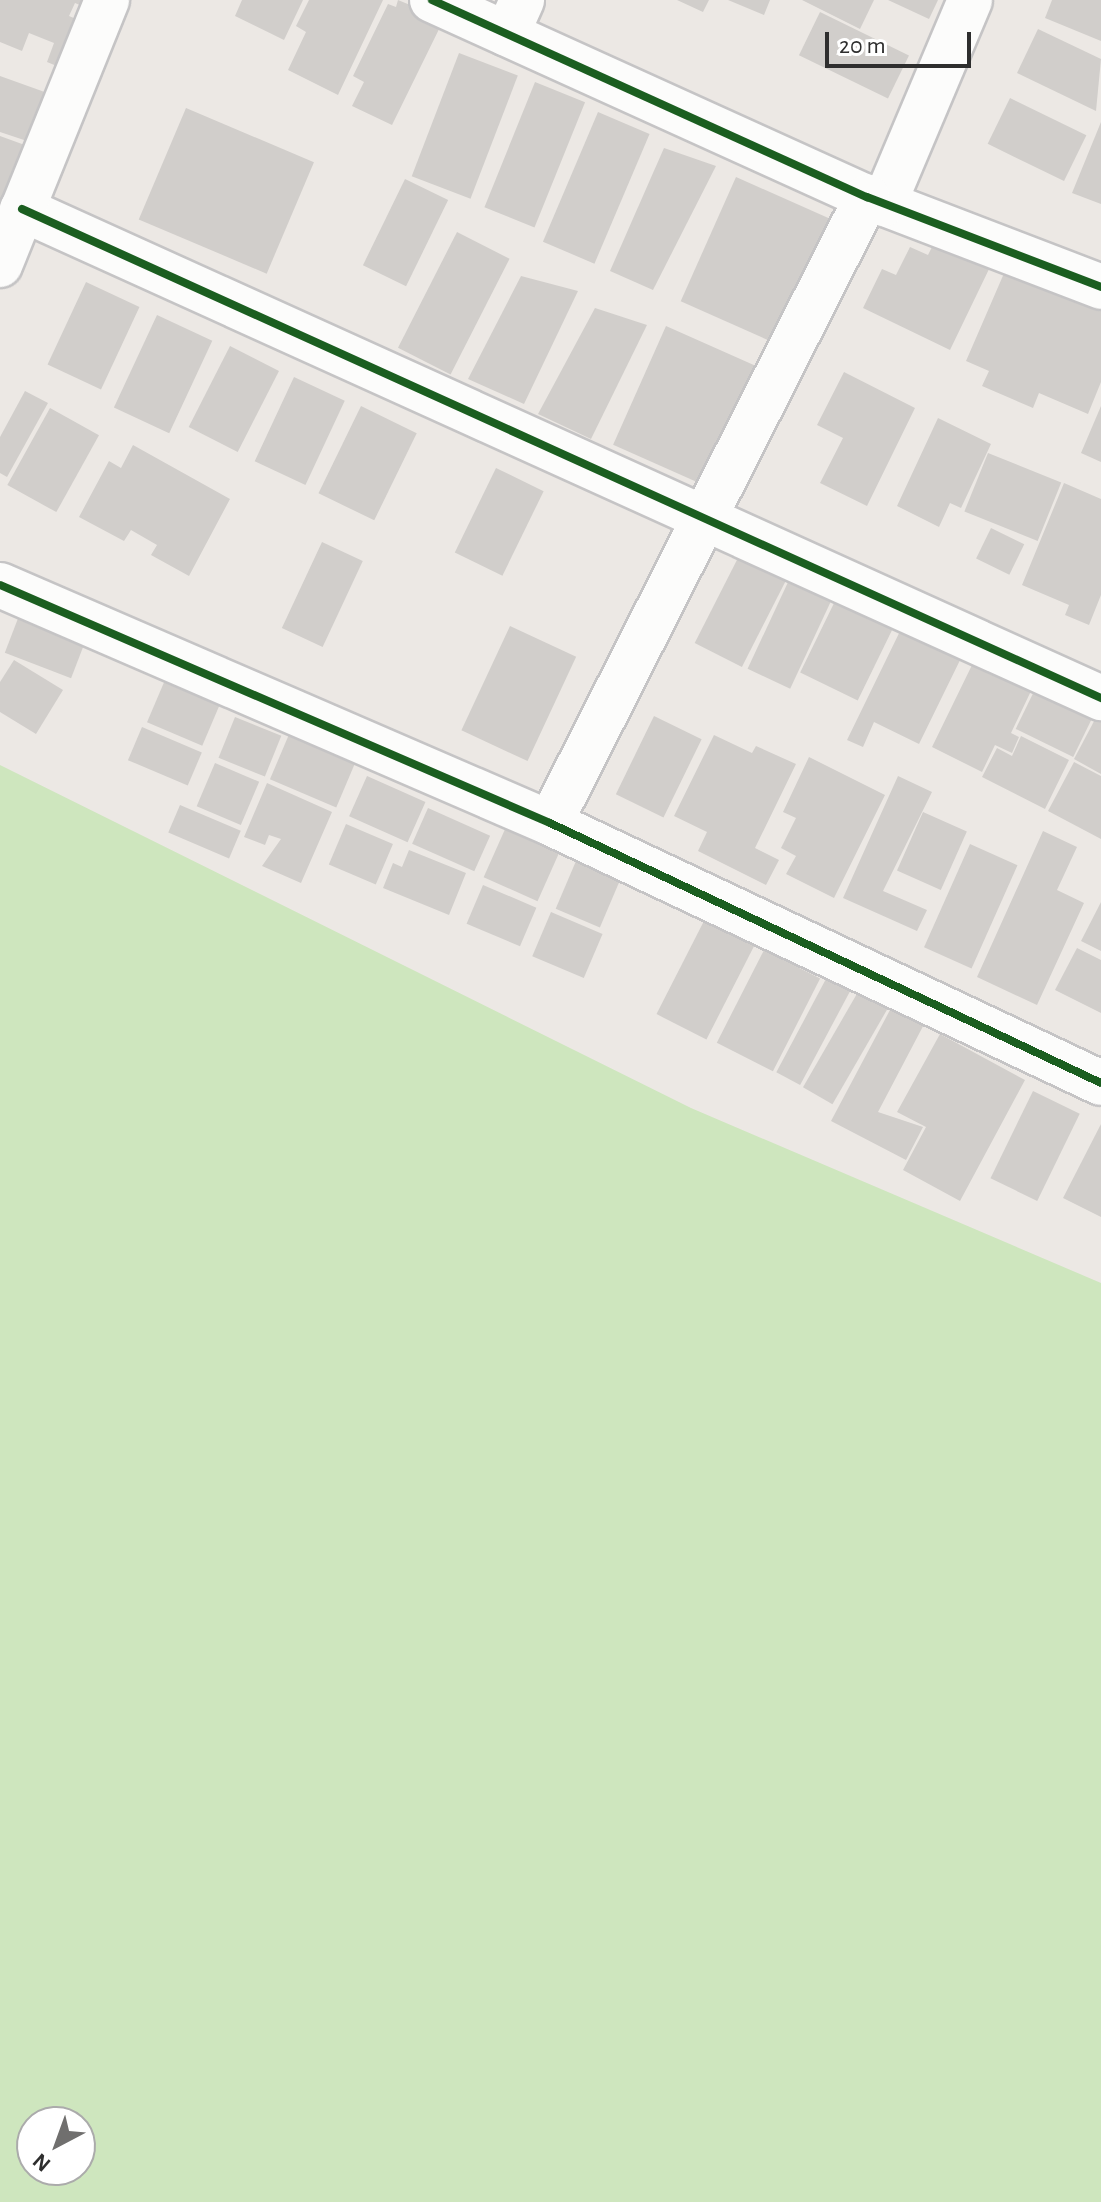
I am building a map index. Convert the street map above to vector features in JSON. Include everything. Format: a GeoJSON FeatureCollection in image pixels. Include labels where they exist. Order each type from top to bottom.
{"type":"FeatureCollection","features":[{"type":"Feature","properties":{"kind":"street"},"geometry":{"type":"LineString","coordinates":[[0,265],[107,0]]}},
{"type":"Feature","properties":{"kind":"street"},"geometry":{"type":"LineString","coordinates":[[432,0],[515,17],[875,201],[1101,287]]}},
{"type":"Feature","properties":{"kind":"street"},"geometry":{"type":"LineString","coordinates":[[550,823],[705,517],[875,201],[970,0]]}},
{"type":"Feature","properties":{"kind":"street"},"geometry":{"type":"LineString","coordinates":[[22,209],[1101,698]]}},
{"type":"Feature","properties":{"kind":"street"},"geometry":{"type":"LineString","coordinates":[[0,585],[550,823],[1101,1083]]}},
{"type":"Feature","properties":{"kind":"green space"},"geometry":{"type":"Polygon","coordinates":[[[0,765],[691,1108],[1101,1283],[1101,2202],[0,2202],[0,765]]]}},
{"type":"Feature","properties":{"kind":"building"},"geometry":{"type":"Polygon","coordinates":[[[0,0],[104,0],[99,13],[75,3],[69,16],[93,26],[74,73],[47,62],[54,43],[29,33],[22,51],[0,42],[0,0]]]}},
{"type":"Feature","properties":{"kind":"building"},"geometry":{"type":"Polygon","coordinates":[[[242,0],[303,0],[284,40],[235,16],[242,0]]]}},
{"type":"Feature","properties":{"kind":"building"},"geometry":{"type":"Polygon","coordinates":[[[309,0],[383,0],[338,95],[288,70],[306,32],[296,26],[309,0]]]}},
{"type":"Feature","properties":{"kind":"building"},"geometry":{"type":"Polygon","coordinates":[[[398,0],[444,19],[392,125],[352,106],[364,82],[353,76],[388,4],[396,7],[398,0]]]}},
{"type":"Feature","properties":{"kind":"building"},"geometry":{"type":"Polygon","coordinates":[[[677,0],[709,0],[703,12],[677,0]]]}},
{"type":"Feature","properties":{"kind":"building"},"geometry":{"type":"Polygon","coordinates":[[[728,0],[770,0],[764,15],[728,0]]]}},
{"type":"Feature","properties":{"kind":"building"},"geometry":{"type":"Polygon","coordinates":[[[802,0],[874,0],[860,29],[802,0]]]}},
{"type":"Feature","properties":{"kind":"building"},"geometry":{"type":"Polygon","coordinates":[[[888,0],[938,0],[929,19],[888,0]]]}},
{"type":"Feature","properties":{"kind":"building"},"geometry":{"type":"Polygon","coordinates":[[[1052,0],[1101,0],[1101,41],[1045,18],[1052,0]]]}},
{"type":"Feature","properties":{"kind":"building"},"geometry":{"type":"Polygon","coordinates":[[[820,12],[909,55],[888,99],[799,55],[820,12]]]}},
{"type":"Feature","properties":{"kind":"building"},"geometry":{"type":"Polygon","coordinates":[[[1038,29],[1101,59],[1096,111],[1017,73],[1038,29]]]}},
{"type":"Feature","properties":{"kind":"building"},"geometry":{"type":"Polygon","coordinates":[[[459,53],[518,76],[471,199],[412,176],[459,53]]]}},
{"type":"Feature","properties":{"kind":"building"},"geometry":{"type":"Polygon","coordinates":[[[0,76],[53,95],[36,144],[0,132],[0,76]]]}},
{"type":"Feature","properties":{"kind":"building"},"geometry":{"type":"Polygon","coordinates":[[[535,82],[585,102],[534,227],[484,207],[535,82]]]}},
{"type":"Feature","properties":{"kind":"building"},"geometry":{"type":"Polygon","coordinates":[[[1010,98],[1086,135],[1064,181],[988,144],[1010,98]]]}},
{"type":"Feature","properties":{"kind":"building"},"geometry":{"type":"Polygon","coordinates":[[[186,108],[314,162],[267,274],[139,219],[186,108]]]}},
{"type":"Feature","properties":{"kind":"building"},"geometry":{"type":"Polygon","coordinates":[[[598,112],[650,134],[594,264],[543,242],[598,112]]]}},
{"type":"Feature","properties":{"kind":"building"},"geometry":{"type":"Polygon","coordinates":[[[1101,122],[1101,204],[1072,193],[1101,122]]]}},
{"type":"Feature","properties":{"kind":"building"},"geometry":{"type":"Polygon","coordinates":[[[0,136],[33,148],[0,225],[0,136]]]}},
{"type":"Feature","properties":{"kind":"building"},"geometry":{"type":"Polygon","coordinates":[[[664,148],[716,166],[653,290],[610,271],[664,148]]]}},
{"type":"Feature","properties":{"kind":"building"},"geometry":{"type":"Polygon","coordinates":[[[736,177],[833,220],[778,344],[681,301],[736,177]]]}},
{"type":"Feature","properties":{"kind":"building"},"geometry":{"type":"Polygon","coordinates":[[[405,179],[448,200],[406,286],[363,265],[405,179]]]}},
{"type":"Feature","properties":{"kind":"building"},"geometry":{"type":"Polygon","coordinates":[[[457,232],[510,259],[451,375],[398,348],[457,232]]]}},
{"type":"Feature","properties":{"kind":"building"},"geometry":{"type":"Polygon","coordinates":[[[936,239],[991,265],[950,350],[863,308],[882,269],[896,275],[910,247],[928,255],[936,239]]]}},
{"type":"Feature","properties":{"kind":"building"},"geometry":{"type":"Polygon","coordinates":[[[1005,271],[1101,301],[1101,382],[1088,414],[1039,393],[1033,408],[982,386],[989,371],[966,361],[1005,271]]]}},
{"type":"Feature","properties":{"kind":"building"},"geometry":{"type":"Polygon","coordinates":[[[521,276],[578,291],[524,404],[468,379],[521,276]]]}},
{"type":"Feature","properties":{"kind":"building"},"geometry":{"type":"Polygon","coordinates":[[[86,282],[139,307],[101,389],[48,364],[86,282]]]}},
{"type":"Feature","properties":{"kind":"building"},"geometry":{"type":"Polygon","coordinates":[[[595,308],[647,325],[591,439],[538,414],[595,308]]]}},
{"type":"Feature","properties":{"kind":"building"},"geometry":{"type":"Polygon","coordinates":[[[157,315],[212,341],[169,433],[114,407],[157,315]]]}},
{"type":"Feature","properties":{"kind":"building"},"geometry":{"type":"Polygon","coordinates":[[[666,326],[758,367],[705,486],[613,445],[666,326]]]}},
{"type":"Feature","properties":{"kind":"building"},"geometry":{"type":"Polygon","coordinates":[[[230,346],[279,371],[238,452],[189,427],[230,346]]]}},
{"type":"Feature","properties":{"kind":"building"},"geometry":{"type":"Polygon","coordinates":[[[844,372],[915,408],[867,506],[820,483],[843,438],[817,425],[844,372]]]}},
{"type":"Feature","properties":{"kind":"building"},"geometry":{"type":"Polygon","coordinates":[[[294,377],[345,401],[305,485],[255,461],[294,377]]]}},
{"type":"Feature","properties":{"kind":"building"},"geometry":{"type":"Polygon","coordinates":[[[25,391],[48,403],[7,477],[0,473],[0,437],[25,391]]]}},
{"type":"Feature","properties":{"kind":"building"},"geometry":{"type":"Polygon","coordinates":[[[361,406],[417,433],[374,520],[318,493],[361,406]]]}},
{"type":"Feature","properties":{"kind":"building"},"geometry":{"type":"Polygon","coordinates":[[[1101,406],[1101,462],[1081,453],[1101,406]]]}},
{"type":"Feature","properties":{"kind":"building"},"geometry":{"type":"Polygon","coordinates":[[[50,408],[99,435],[56,512],[7,485],[50,408]]]}},
{"type":"Feature","properties":{"kind":"building"},"geometry":{"type":"Polygon","coordinates":[[[938,418],[991,444],[961,508],[950,503],[939,527],[897,506],[938,418]]]}},
{"type":"Feature","properties":{"kind":"building"},"geometry":{"type":"Polygon","coordinates":[[[133,445],[230,499],[189,576],[151,555],[157,545],[131,530],[124,541],[79,517],[109,461],[121,468],[133,445]]]}},
{"type":"Feature","properties":{"kind":"building"},"geometry":{"type":"Polygon","coordinates":[[[988,453],[1061,483],[1038,541],[964,511],[988,453]]]}},
{"type":"Feature","properties":{"kind":"building"},"geometry":{"type":"Polygon","coordinates":[[[496,468],[544,491],[502,576],[455,552],[496,468]]]}},
{"type":"Feature","properties":{"kind":"building"},"geometry":{"type":"Polygon","coordinates":[[[1064,483],[1101,499],[1101,595],[1089,625],[1065,615],[1069,605],[1022,585],[1064,483]]]}},
{"type":"Feature","properties":{"kind":"building"},"geometry":{"type":"Polygon","coordinates":[[[991,528],[1024,544],[1009,575],[976,559],[991,528]]]}},
{"type":"Feature","properties":{"kind":"building"},"geometry":{"type":"Polygon","coordinates":[[[322,542],[363,561],[323,647],[282,628],[322,542]]]}},
{"type":"Feature","properties":{"kind":"building"},"geometry":{"type":"Polygon","coordinates":[[[741,552],[788,576],[742,667],[695,643],[741,552]]]}},
{"type":"Feature","properties":{"kind":"building"},"geometry":{"type":"Polygon","coordinates":[[[789,580],[832,600],[790,689],[748,669],[789,580]]]}},
{"type":"Feature","properties":{"kind":"building"},"geometry":{"type":"Polygon","coordinates":[[[837,597],[895,625],[858,701],[800,672],[837,597]]]}},
{"type":"Feature","properties":{"kind":"building"},"geometry":{"type":"Polygon","coordinates":[[[22,608],[88,633],[71,678],[5,653],[22,608]]]}},
{"type":"Feature","properties":{"kind":"building"},"geometry":{"type":"Polygon","coordinates":[[[904,623],[964,652],[919,744],[874,722],[863,747],[847,740],[904,623]]]}},
{"type":"Feature","properties":{"kind":"building"},"geometry":{"type":"Polygon","coordinates":[[[510,626],[576,657],[528,761],[461,730],[510,626]]]}},
{"type":"Feature","properties":{"kind":"building"},"geometry":{"type":"Polygon","coordinates":[[[14,660],[63,690],[36,734],[0,712],[0,682],[14,660]]]}},
{"type":"Feature","properties":{"kind":"building"},"geometry":{"type":"Polygon","coordinates":[[[973,663],[1031,691],[1011,733],[1019,737],[1012,753],[995,745],[982,772],[932,747],[973,663]]]}},
{"type":"Feature","properties":{"kind":"building"},"geometry":{"type":"Polygon","coordinates":[[[1042,675],[1100,703],[1073,757],[1016,729],[1042,675]]]}},
{"type":"Feature","properties":{"kind":"building"},"geometry":{"type":"Polygon","coordinates":[[[165,680],[220,703],[202,746],[147,722],[165,680]]]}},
{"type":"Feature","properties":{"kind":"building"},"geometry":{"type":"Polygon","coordinates":[[[1101,708],[1101,774],[1074,759],[1101,708]]]}},
{"type":"Feature","properties":{"kind":"building"},"geometry":{"type":"Polygon","coordinates":[[[654,716],[702,739],[663,817],[616,794],[654,716]]]}},
{"type":"Feature","properties":{"kind":"building"},"geometry":{"type":"Polygon","coordinates":[[[235,717],[281,736],[265,777],[219,758],[235,717]]]}},
{"type":"Feature","properties":{"kind":"building"},"geometry":{"type":"Polygon","coordinates":[[[293,725],[359,753],[336,807],[270,779],[293,725]]]}},
{"type":"Feature","properties":{"kind":"building"},"geometry":{"type":"Polygon","coordinates":[[[142,727],[202,752],[188,786],[128,760],[142,727]]]}},
{"type":"Feature","properties":{"kind":"building"},"geometry":{"type":"Polygon","coordinates":[[[714,735],[752,753],[756,746],[796,764],[755,848],[779,860],[766,885],[698,851],[707,832],[674,816],[714,735]]]}},
{"type":"Feature","properties":{"kind":"building"},"geometry":{"type":"Polygon","coordinates":[[[1021,736],[1069,760],[1045,809],[982,777],[997,748],[1012,756],[1021,736]]]}},
{"type":"Feature","properties":{"kind":"building"},"geometry":{"type":"Polygon","coordinates":[[[809,757],[885,795],[834,898],[786,874],[796,856],[781,848],[796,818],[783,812],[809,757]]]}},
{"type":"Feature","properties":{"kind":"building"},"geometry":{"type":"Polygon","coordinates":[[[1074,762],[1101,776],[1101,839],[1048,811],[1074,762]]]}},
{"type":"Feature","properties":{"kind":"building"},"geometry":{"type":"Polygon","coordinates":[[[215,763],[259,782],[241,825],[197,806],[215,763]]]}},
{"type":"Feature","properties":{"kind":"building"},"geometry":{"type":"Polygon","coordinates":[[[367,776],[425,802],[408,842],[349,816],[367,776]]]}},
{"type":"Feature","properties":{"kind":"building"},"geometry":{"type":"Polygon","coordinates":[[[898,776],[932,792],[883,891],[927,910],[917,931],[843,898],[898,776]]]}},
{"type":"Feature","properties":{"kind":"building"},"geometry":{"type":"Polygon","coordinates":[[[267,783],[332,812],[301,883],[262,866],[281,839],[269,835],[265,845],[244,837],[267,783]]]}},
{"type":"Feature","properties":{"kind":"building"},"geometry":{"type":"Polygon","coordinates":[[[180,805],[241,831],[229,858],[168,833],[180,805]]]}},
{"type":"Feature","properties":{"kind":"building"},"geometry":{"type":"Polygon","coordinates":[[[428,808],[490,836],[474,871],[412,844],[428,808]]]}},
{"type":"Feature","properties":{"kind":"building"},"geometry":{"type":"Polygon","coordinates":[[[923,812],[967,832],[941,890],[897,870],[923,812]]]}},
{"type":"Feature","properties":{"kind":"building"},"geometry":{"type":"Polygon","coordinates":[[[346,824],[393,844],[376,884],[329,865],[346,824]]]}},
{"type":"Feature","properties":{"kind":"building"},"geometry":{"type":"Polygon","coordinates":[[[506,827],[560,851],[538,901],[484,877],[506,827]]]}},
{"type":"Feature","properties":{"kind":"building"},"geometry":{"type":"Polygon","coordinates":[[[1043,831],[1077,847],[1057,890],[1084,903],[1037,1005],[977,977],[1043,831]]]}},
{"type":"Feature","properties":{"kind":"building"},"geometry":{"type":"Polygon","coordinates":[[[970,844],[1018,865],[972,968],[924,947],[970,844]]]}},
{"type":"Feature","properties":{"kind":"building"},"geometry":{"type":"Polygon","coordinates":[[[409,850],[466,873],[449,915],[383,888],[393,863],[402,867],[409,850]]]}},
{"type":"Feature","properties":{"kind":"building"},"geometry":{"type":"Polygon","coordinates":[[[576,861],[620,880],[600,928],[556,909],[576,861]]]}},
{"type":"Feature","properties":{"kind":"building"},"geometry":{"type":"Polygon","coordinates":[[[483,885],[536,908],[520,946],[467,924],[483,885]]]}},
{"type":"Feature","properties":{"kind":"building"},"geometry":{"type":"Polygon","coordinates":[[[1101,902],[1101,951],[1081,941],[1101,902]]]}},
{"type":"Feature","properties":{"kind":"building"},"geometry":{"type":"Polygon","coordinates":[[[551,912],[603,934],[584,978],[532,956],[551,912]]]}},
{"type":"Feature","properties":{"kind":"building"},"geometry":{"type":"Polygon","coordinates":[[[706,917],[756,942],[706,1040],[657,1014],[706,917]]]}},
{"type":"Feature","properties":{"kind":"building"},"geometry":{"type":"Polygon","coordinates":[[[1077,948],[1101,960],[1101,1013],[1055,990],[1077,948]]]}},
{"type":"Feature","properties":{"kind":"building"},"geometry":{"type":"Polygon","coordinates":[[[764,950],[820,979],[773,1071],[717,1043],[764,950]]]}},
{"type":"Feature","properties":{"kind":"building"},"geometry":{"type":"Polygon","coordinates":[[[827,977],[851,990],[800,1085],[776,1072],[827,977]]]}},
{"type":"Feature","properties":{"kind":"building"},"geometry":{"type":"Polygon","coordinates":[[[862,985],[891,1002],[832,1104],[803,1087],[862,985]]]}},
{"type":"Feature","properties":{"kind":"building"},"geometry":{"type":"Polygon","coordinates":[[[899,993],[931,1011],[878,1112],[923,1127],[906,1160],[831,1121],[899,993]]]}},
{"type":"Feature","properties":{"kind":"building"},"geometry":{"type":"Polygon","coordinates":[[[940,1034],[1025,1080],[960,1201],[903,1170],[926,1127],[897,1112],[940,1034]]]}},
{"type":"Feature","properties":{"kind":"building"},"geometry":{"type":"Polygon","coordinates":[[[1033,1091],[1080,1114],[1037,1201],[990,1178],[1033,1091]]]}},
{"type":"Feature","properties":{"kind":"building"},"geometry":{"type":"Polygon","coordinates":[[[1101,1124],[1101,1217],[1063,1198],[1101,1124]]]}},
{"type":"Feature","properties":{"kind":"cycle path"},"geometry":{"type":"LineString","coordinates":[[432,0],[867,197],[1101,287]]}},
{"type":"Feature","properties":{"kind":"cycle path"},"geometry":{"type":"LineString","coordinates":[[22,209],[1101,698]]}},
{"type":"Feature","properties":{"kind":"cycle path"},"geometry":{"type":"LineString","coordinates":[[0,585],[550,823],[1101,1083]]}}]}
